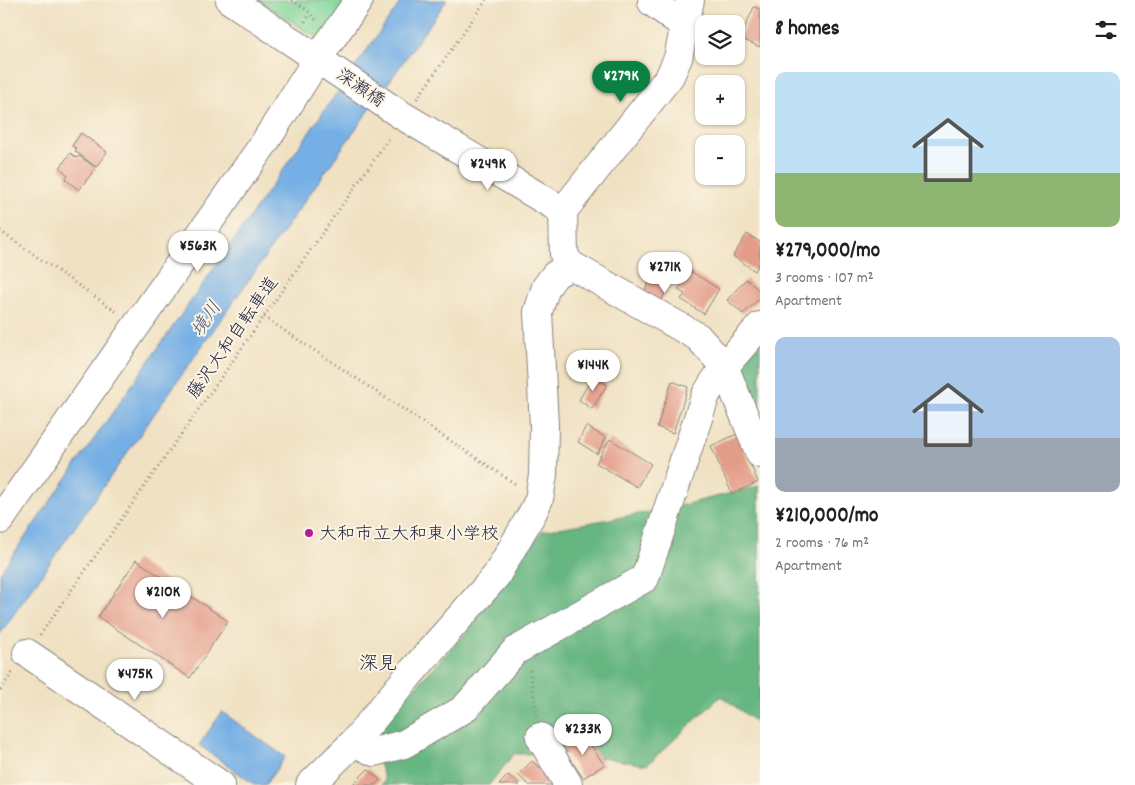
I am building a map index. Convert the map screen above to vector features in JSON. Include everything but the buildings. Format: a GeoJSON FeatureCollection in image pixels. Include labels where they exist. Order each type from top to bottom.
{"type":"FeatureCollection","features":[{"type":"Feature","properties":{"kind":"street","name":"深瀬橋"},"geometry":{"type":"LineString","coordinates":[[230,0],[325,52],[402,114],[563,211]]}},
{"type":"Feature","properties":{"kind":"street"},"geometry":{"type":"LineString","coordinates":[[0,520],[265,142],[359,0]]}},
{"type":"Feature","properties":{"kind":"street"},"geometry":{"type":"LineString","coordinates":[[652,2],[688,13],[678,58],[670,76],[563,211],[564,255],[571,265],[698,338],[724,366],[758,443]]}},
{"type":"Feature","properties":{"kind":"street"},"geometry":{"type":"LineString","coordinates":[[310,785],[354,742],[410,674],[496,576],[531,494],[543,475],[544,426],[538,312],[546,287],[555,275],[571,265]]}},
{"type":"Feature","properties":{"kind":"street"},"geometry":{"type":"LineString","coordinates":[[354,742],[364,749],[374,752],[404,744],[464,709],[515,651],[645,578],[704,397],[713,380],[724,366],[760,326]]}},
{"type":"Feature","properties":{"kind":"street"},"geometry":{"type":"LineString","coordinates":[[27,653],[220,785]]}},
{"type":"Feature","properties":{"kind":"street"},"geometry":{"type":"LineString","coordinates":[[540,737],[568,784],[566,785]]}},
{"type":"Feature","properties":{"kind":"path"},"geometry":{"type":"LineString","coordinates":[[292,0],[306,10],[325,52]]}},
{"type":"Feature","properties":{"kind":"path","name":"藤沢大和自転車道"},"geometry":{"type":"LineString","coordinates":[[0,690],[264,317],[402,114],[486,0]]}},
{"type":"Feature","properties":{"kind":"path"},"geometry":{"type":"LineString","coordinates":[[0,231],[136,326]]}},
{"type":"Feature","properties":{"kind":"path"},"geometry":{"type":"LineString","coordinates":[[264,317],[531,494]]}},
{"type":"Feature","properties":{"kind":"path"},"geometry":{"type":"LineString","coordinates":[[526,644],[540,737]]}},
{"type":"Feature","properties":{"kind":"green space"},"geometry":{"type":"Polygon","coordinates":[[[258,0],[349,0],[323,40],[258,0]]]}},
{"type":"Feature","properties":{"kind":"green space"},"geometry":{"type":"Polygon","coordinates":[[[760,340],[760,406],[758,411],[753,407],[736,362],[760,340]]]}},
{"type":"Feature","properties":{"kind":"green space"},"geometry":{"type":"Polygon","coordinates":[[[759,486],[760,725],[721,696],[647,765],[572,753],[514,754],[489,785],[381,785],[385,780],[369,736],[462,637],[542,531],[667,509],[759,486]]]}},
{"type":"Feature","properties":{"kind":"water","name":"境川"},"geometry":{"type":"Polygon","coordinates":[[[402,0],[447,0],[0,634],[0,573],[402,0]]]}},
{"type":"Feature","properties":{"kind":"water"},"geometry":{"type":"Polygon","coordinates":[[[222,712],[285,757],[265,785],[255,785],[199,745],[222,712]]]}},
{"type":"Feature","properties":{"kind":"place","name":"大和市立大和東小学校"},"geometry":{"type":"Point","coordinates":[309,533]}},
{"type":"Feature","properties":{"kind":"district","name":"深見"},"geometry":{"type":"Point","coordinates":[378,662]}}]}
